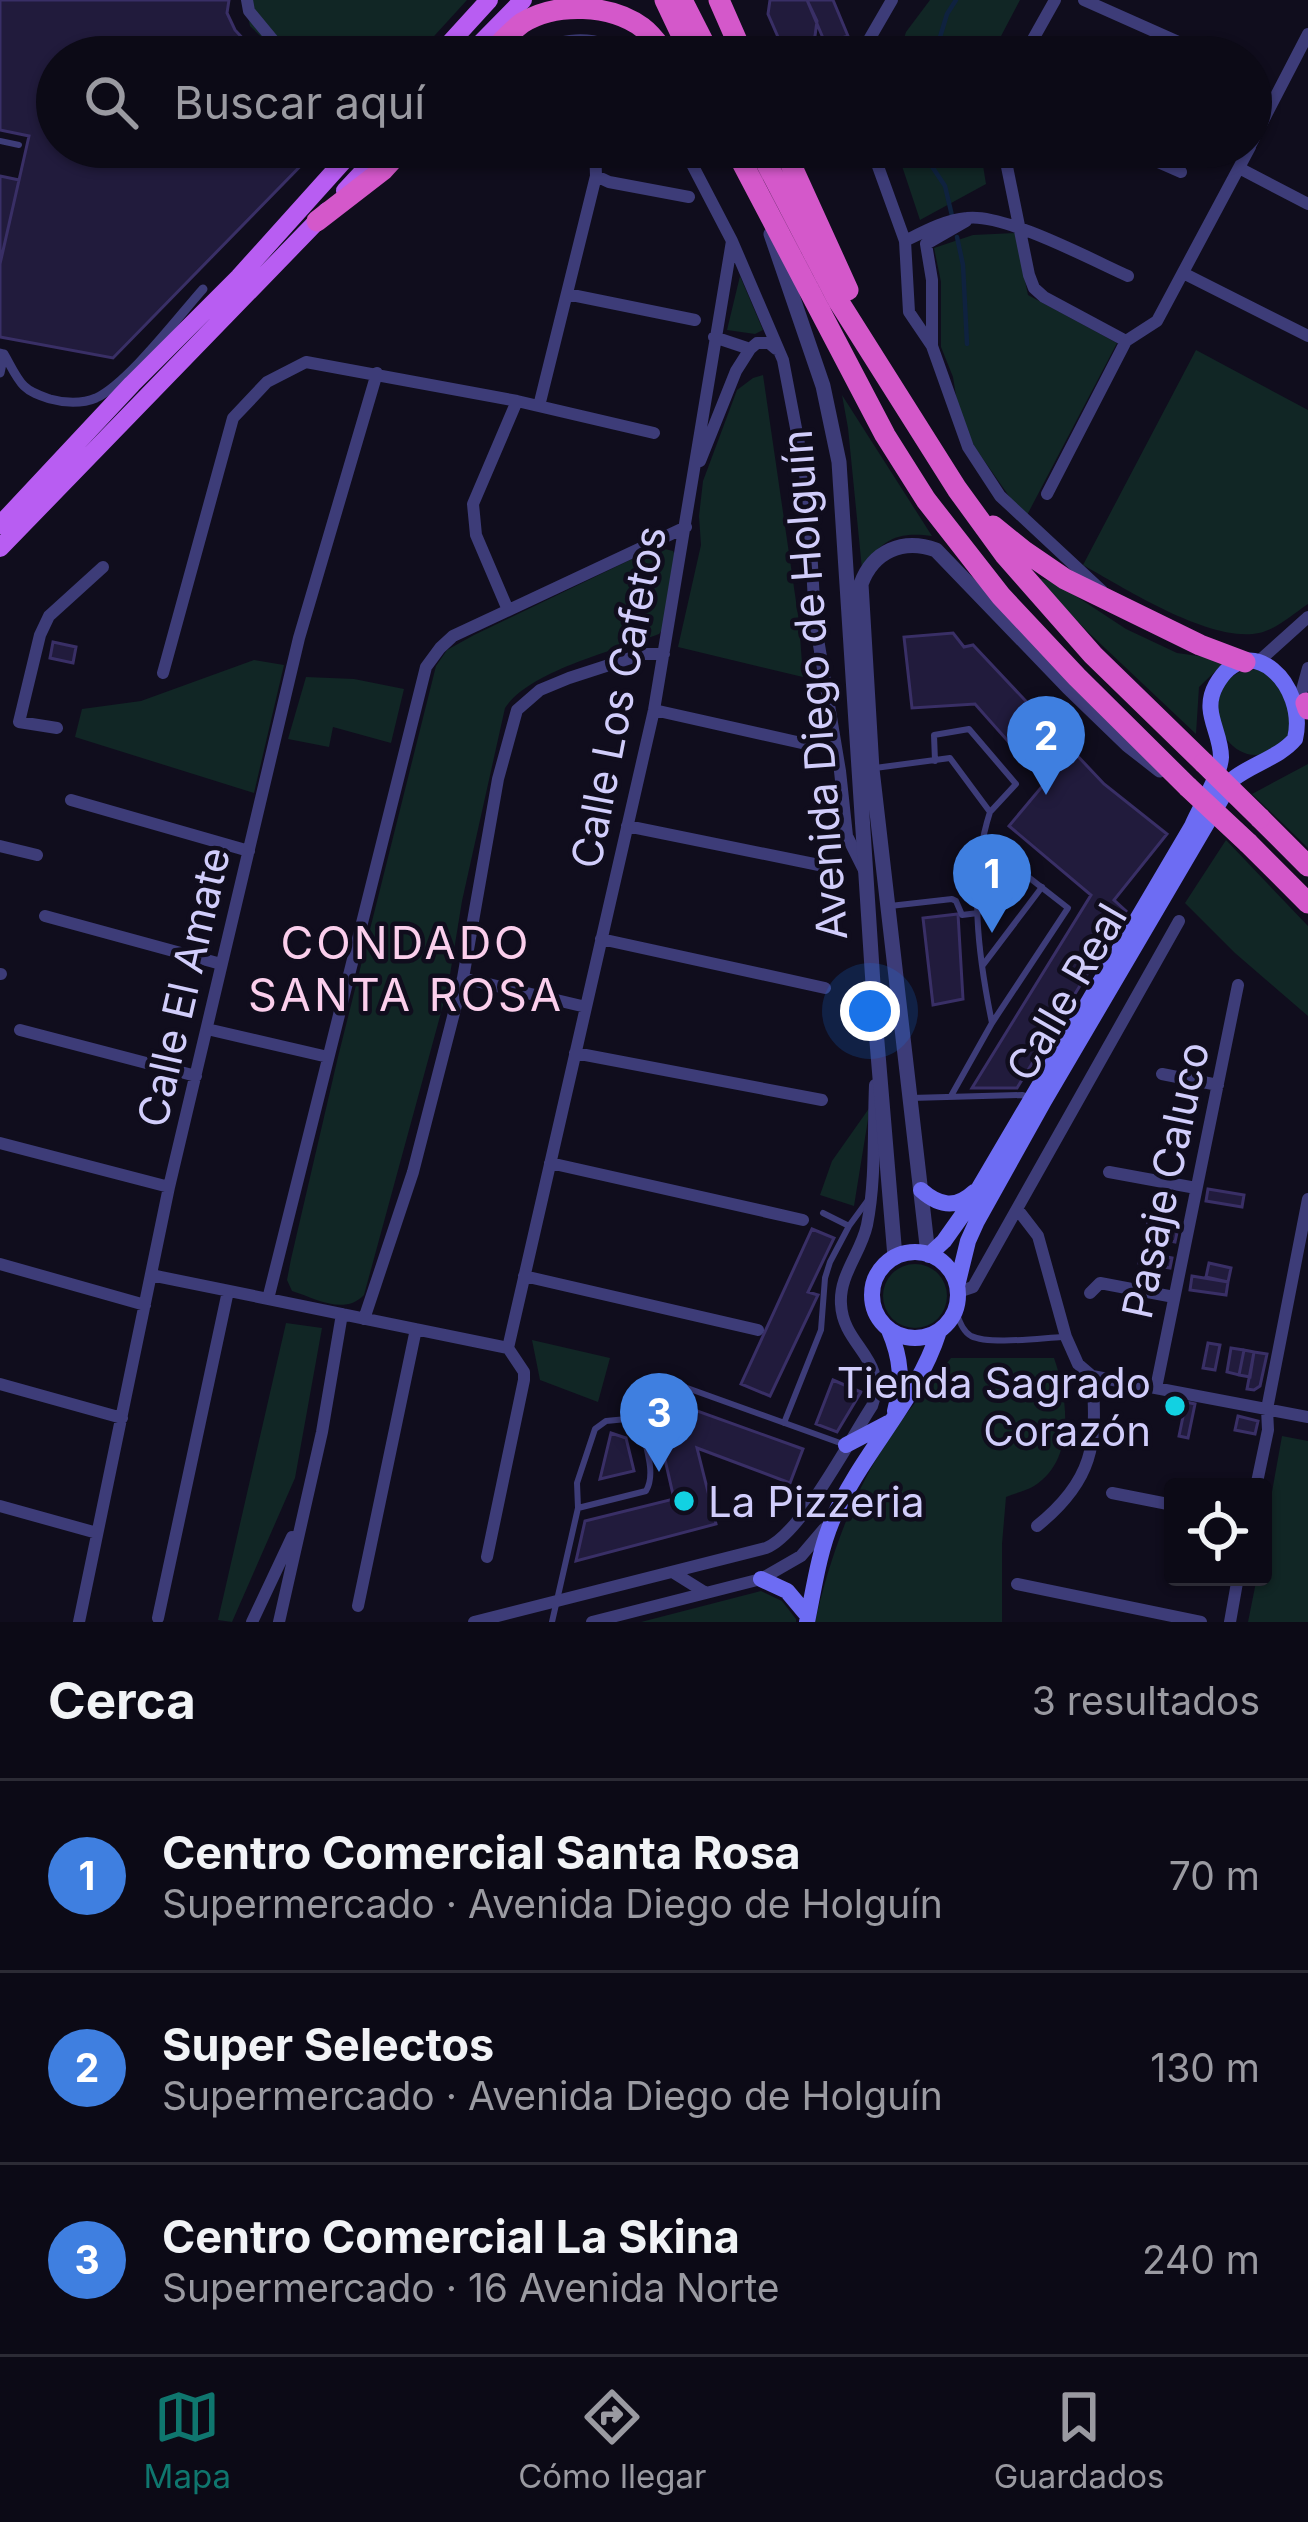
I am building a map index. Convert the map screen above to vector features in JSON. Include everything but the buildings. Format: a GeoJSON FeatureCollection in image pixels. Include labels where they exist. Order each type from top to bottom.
{"type":"FeatureCollection","features":[{"type":"Feature","properties":{"kind":"highway"},"geometry":{"type":"LineString","coordinates":[[664,0],[682,36]]}},
{"type":"Feature","properties":{"kind":"highway"},"geometry":{"type":"LineString","coordinates":[[682,0],[701,36]]}},
{"type":"Feature","properties":{"kind":"highway"},"geometry":{"type":"LineString","coordinates":[[719,0],[735,36]]}},
{"type":"Feature","properties":{"kind":"highway"},"geometry":{"type":"LineString","coordinates":[[509,36],[521,24],[556,11],[582,9],[620,16],[649,36]]}},
{"type":"Feature","properties":{"kind":"highway"},"geometry":{"type":"LineString","coordinates":[[317,221],[384,168]]}},
{"type":"Feature","properties":{"kind":"highway"},"geometry":{"type":"LineString","coordinates":[[748,168],[885,435],[926,500],[1001,596],[1077,677],[1308,903]]}},
{"type":"Feature","properties":{"kind":"highway"},"geometry":{"type":"LineString","coordinates":[[753,168],[957,489],[1005,555],[1057,616],[1308,866]]}},
{"type":"Feature","properties":{"kind":"highway"},"geometry":{"type":"LineString","coordinates":[[793,168],[899,399]]}},
{"type":"Feature","properties":{"kind":"highway"},"geometry":{"type":"LineString","coordinates":[[957,489],[992,525],[1065,579],[1220,654],[1252,662]]}},
{"type":"Feature","properties":{"kind":"main road"},"geometry":{"type":"LineString","coordinates":[[456,36],[489,0]]}},
{"type":"Feature","properties":{"kind":"main road"},"geometry":{"type":"LineString","coordinates":[[488,36],[523,0]]}},
{"type":"Feature","properties":{"kind":"main road"},"geometry":{"type":"LineString","coordinates":[[0,525],[337,168]]}},
{"type":"Feature","properties":{"kind":"main road"},"geometry":{"type":"LineString","coordinates":[[0,548],[366,168]]}},
{"type":"Feature","properties":{"kind":"main road"},"geometry":{"type":"LineString","coordinates":[[1252,662],[1286,669],[1305,701],[1301,730],[1282,751],[1270,756],[1239,754],[1226,746],[1210,720],[1213,691],[1220,678],[1252,662]]}},
{"type":"Feature","properties":{"kind":"main road","name":"Calle Real"},"geometry":{"type":"LineString","coordinates":[[928,1254],[956,1227],[1192,826],[1220,766],[1216,734]]}},
{"type":"Feature","properties":{"kind":"main road","name":"Calle Real"},"geometry":{"type":"LineString","coordinates":[[956,1296],[977,1221],[1044,1101],[1233,778],[1270,756]]}},
{"type":"Feature","properties":{"kind":"main road"},"geometry":{"type":"LineString","coordinates":[[921,1190],[948,1205],[964,1201],[980,1187]]}},
{"type":"Feature","properties":{"kind":"main road"},"geometry":{"type":"LineString","coordinates":[[807,1619],[833,1519],[921,1378],[956,1296],[946,1266],[928,1254],[910,1252],[895,1257],[874,1282],[877,1315],[889,1330],[902,1375],[891,1421],[846,1445]]}},
{"type":"Feature","properties":{"kind":"main road"},"geometry":{"type":"LineString","coordinates":[[889,1330],[915,1339],[940,1331]]}},
{"type":"Feature","properties":{"kind":"main road"},"geometry":{"type":"LineString","coordinates":[[761,1579],[787,1591],[807,1619]]}},
{"type":"Feature","properties":{"kind":"street"},"geometry":{"type":"LineString","coordinates":[[247,0],[249,11],[270,36]]}},
{"type":"Feature","properties":{"kind":"street"},"geometry":{"type":"LineString","coordinates":[[871,36],[892,0]]}},
{"type":"Feature","properties":{"kind":"street"},"geometry":{"type":"LineString","coordinates":[[1035,36],[1055,0]]}},
{"type":"Feature","properties":{"kind":"street"},"geometry":{"type":"LineString","coordinates":[[1084,0],[1165,36]]}},
{"type":"Feature","properties":{"kind":"street"},"geometry":{"type":"LineString","coordinates":[[1272,104],[1308,34]]}},
{"type":"Feature","properties":{"kind":"street"},"geometry":{"type":"LineString","coordinates":[[1292,65],[1308,74]]}},
{"type":"Feature","properties":{"kind":"street"},"geometry":{"type":"LineString","coordinates":[[539,406],[596,168]]}},
{"type":"Feature","properties":{"kind":"street"},"geometry":{"type":"LineString","coordinates":[[694,168],[783,360],[808,491],[815,621],[847,836],[867,874]]}},
{"type":"Feature","properties":{"kind":"street"},"geometry":{"type":"LineString","coordinates":[[878,168],[904,241],[909,312],[932,346],[961,432],[1000,496],[1116,604]]}},
{"type":"Feature","properties":{"kind":"street"},"geometry":{"type":"LineString","coordinates":[[1007,168],[1034,288],[1126,341]]}},
{"type":"Feature","properties":{"kind":"street"},"geometry":{"type":"LineString","coordinates":[[1172,168],[1181,172]]}},
{"type":"Feature","properties":{"kind":"street"},"geometry":{"type":"LineString","coordinates":[[1047,494],[1126,341],[1157,321],[1239,168],[1308,203]]}},
{"type":"Feature","properties":{"kind":"street"},"geometry":{"type":"LineString","coordinates":[[596,176],[689,197]]}},
{"type":"Feature","properties":{"kind":"street","name":"Avenida Diego de Holguín"},"geometry":{"type":"LineString","coordinates":[[756,191],[823,386],[839,462],[895,1257]]}},
{"type":"Feature","properties":{"kind":"street"},"geometry":{"type":"LineString","coordinates":[[904,241],[934,226],[972,217],[1020,228],[1128,276]]}},
{"type":"Feature","properties":{"kind":"street"},"geometry":{"type":"LineString","coordinates":[[932,346],[932,280],[926,244],[972,217]]}},
{"type":"Feature","properties":{"kind":"street","name":"Calle Los Cafetos"},"geometry":{"type":"LineString","coordinates":[[508,1348],[654,710],[731,242]]}},
{"type":"Feature","properties":{"kind":"street"},"geometry":{"type":"LineString","coordinates":[[1183,273],[1308,336]]}},
{"type":"Feature","properties":{"kind":"street"},"geometry":{"type":"LineString","coordinates":[[2,354],[24,386],[38,396],[80,402],[96,398],[150,349],[202,289]]}},
{"type":"Feature","properties":{"kind":"street"},"geometry":{"type":"LineString","coordinates":[[567,294],[694,320]]}},
{"type":"Feature","properties":{"kind":"street"},"geometry":{"type":"LineString","coordinates":[[714,337],[750,349],[769,343],[783,360]]}},
{"type":"Feature","properties":{"kind":"street","name":"Calle Los Cafetos"},"geometry":{"type":"LineString","coordinates":[[693,480],[736,371],[750,349]]}},
{"type":"Feature","properties":{"kind":"street"},"geometry":{"type":"LineString","coordinates":[[0,373],[2,354]]}},
{"type":"Feature","properties":{"kind":"street"},"geometry":{"type":"LineString","coordinates":[[163,673],[233,418],[267,382],[306,362],[517,400],[654,433]]}},
{"type":"Feature","properties":{"kind":"street","name":"Calle El Amate"},"geometry":{"type":"LineString","coordinates":[[80,1622],[169,1187],[298,638],[377,373]]}},
{"type":"Feature","properties":{"kind":"street"},"geometry":{"type":"LineString","coordinates":[[508,610],[476,535],[473,504],[517,400]]}},
{"type":"Feature","properties":{"kind":"street"},"geometry":{"type":"LineString","coordinates":[[268,1299],[427,667],[446,641],[686,526]]}},
{"type":"Feature","properties":{"kind":"street","name":"Avenida Diego de Holguín"},"geometry":{"type":"LineString","coordinates":[[928,1254],[872,769],[861,584],[866,571],[894,547],[911,544],[942,554],[1128,745],[1186,785]]}},
{"type":"Feature","properties":{"kind":"street"},"geometry":{"type":"LineString","coordinates":[[57,728],[19,722],[40,634],[49,616],[103,568]]}},
{"type":"Feature","properties":{"kind":"street"},"geometry":{"type":"LineString","coordinates":[[1252,662],[1308,616]]}},
{"type":"Feature","properties":{"kind":"street"},"geometry":{"type":"LineString","coordinates":[[364,1318],[413,1172],[463,978],[498,778],[517,710],[540,689],[643,654],[664,654]]}},
{"type":"Feature","properties":{"kind":"street"},"geometry":{"type":"LineString","coordinates":[[1305,701],[1308,668]]}},
{"type":"Feature","properties":{"kind":"street"},"geometry":{"type":"LineString","coordinates":[[654,710],[806,744]]}},
{"type":"Feature","properties":{"kind":"street"},"geometry":{"type":"LineString","coordinates":[[71,800],[249,850]]}},
{"type":"Feature","properties":{"kind":"street"},"geometry":{"type":"LineString","coordinates":[[628,826],[819,865]]}},
{"type":"Feature","properties":{"kind":"street"},"geometry":{"type":"LineString","coordinates":[[0,846],[37,855]]}},
{"type":"Feature","properties":{"kind":"street"},"geometry":{"type":"LineString","coordinates":[[45,916],[221,964]]}},
{"type":"Feature","properties":{"kind":"street"},"geometry":{"type":"LineString","coordinates":[[956,1296],[973,1287],[1179,921]]}},
{"type":"Feature","properties":{"kind":"street"},"geometry":{"type":"LineString","coordinates":[[602,939],[826,988]]}},
{"type":"Feature","properties":{"kind":"street"},"geometry":{"type":"LineString","coordinates":[[463,978],[586,1007]]}},
{"type":"Feature","properties":{"kind":"street","name":"Pasaje Caluco"},"geometry":{"type":"LineString","coordinates":[[1156,1388],[1238,985]]}},
{"type":"Feature","properties":{"kind":"street"},"geometry":{"type":"LineString","coordinates":[[207,1029],[328,1057]]}},
{"type":"Feature","properties":{"kind":"street"},"geometry":{"type":"LineString","coordinates":[[20,1030],[196,1076]]}},
{"type":"Feature","properties":{"kind":"street"},"geometry":{"type":"LineString","coordinates":[[474,1622],[778,1543],[799,1522],[872,1406],[876,1391],[874,1369],[847,1330],[841,1299],[844,1279],[865,1233],[876,1030]]}},
{"type":"Feature","properties":{"kind":"street"},"geometry":{"type":"LineString","coordinates":[[575,1053],[822,1100]]}},
{"type":"Feature","properties":{"kind":"street"},"geometry":{"type":"LineString","coordinates":[[1162,1074],[1217,1085]]}},
{"type":"Feature","properties":{"kind":"street"},"geometry":{"type":"LineString","coordinates":[[0,1143],[169,1187]]}},
{"type":"Feature","properties":{"kind":"street"},"geometry":{"type":"LineString","coordinates":[[550,1163],[802,1220]]}},
{"type":"Feature","properties":{"kind":"street"},"geometry":{"type":"LineString","coordinates":[[1109,1172],[1196,1188]]}},
{"type":"Feature","properties":{"kind":"street"},"geometry":{"type":"LineString","coordinates":[[1258,1478],[1308,1199]]}},
{"type":"Feature","properties":{"kind":"street"},"geometry":{"type":"LineString","coordinates":[[1018,1210],[1038,1236],[1078,1364],[1092,1376],[1308,1417]]}},
{"type":"Feature","properties":{"kind":"street"},"geometry":{"type":"LineString","coordinates":[[0,1264],[145,1305]]}},
{"type":"Feature","properties":{"kind":"street"},"geometry":{"type":"LineString","coordinates":[[151,1275],[508,1348],[524,1380],[487,1556]]}},
{"type":"Feature","properties":{"kind":"street"},"geometry":{"type":"LineString","coordinates":[[524,1276],[758,1330]]}},
{"type":"Feature","properties":{"kind":"street"},"geometry":{"type":"LineString","coordinates":[[1090,1293],[1100,1283],[1174,1298]]}},
{"type":"Feature","properties":{"kind":"street"},"geometry":{"type":"LineString","coordinates":[[158,1618],[228,1291]]}},
{"type":"Feature","properties":{"kind":"street"},"geometry":{"type":"LineString","coordinates":[[279,1622],[322,1432],[342,1314]]}},
{"type":"Feature","properties":{"kind":"street"},"geometry":{"type":"LineString","coordinates":[[358,1606],[416,1329]]}},
{"type":"Feature","properties":{"kind":"street"},"geometry":{"type":"LineString","coordinates":[[1037,1526],[1062,1507],[1080,1482],[1096,1422],[1092,1376]]}},
{"type":"Feature","properties":{"kind":"street"},"geometry":{"type":"LineString","coordinates":[[0,1384],[122,1418]]}},
{"type":"Feature","properties":{"kind":"street"},"geometry":{"type":"LineString","coordinates":[[1112,1493],[1164,1503]]}},
{"type":"Feature","properties":{"kind":"street"},"geometry":{"type":"LineString","coordinates":[[0,1506],[97,1533]]}},
{"type":"Feature","properties":{"kind":"street"},"geometry":{"type":"LineString","coordinates":[[592,1622],[761,1579],[801,1556],[833,1519]]}},
{"type":"Feature","properties":{"kind":"street"},"geometry":{"type":"LineString","coordinates":[[252,1622],[300,1520]]}},
{"type":"Feature","properties":{"kind":"street"},"geometry":{"type":"LineString","coordinates":[[674,1573],[706,1593]]}},
{"type":"Feature","properties":{"kind":"street"},"geometry":{"type":"LineString","coordinates":[[1017,1584],[1201,1622]]}},
{"type":"Feature","properties":{"kind":"street"},"geometry":{"type":"LineString","coordinates":[[1230,1622],[1236,1586]]}},
{"type":"Feature","properties":{"kind":"lane"},"geometry":{"type":"LineString","coordinates":[[0,141],[19,145]]}},
{"type":"Feature","properties":{"kind":"lane"},"geometry":{"type":"LineString","coordinates":[[935,760],[934,734],[968,729],[1016,784],[990,812],[981,840],[977,900],[981,968],[992,1023]]}},
{"type":"Feature","properties":{"kind":"lane"},"geometry":{"type":"LineString","coordinates":[[872,769],[950,758],[990,812]]}},
{"type":"Feature","properties":{"kind":"lane"},"geometry":{"type":"LineString","coordinates":[[951,1096],[992,1023],[1068,908],[981,840]]}},
{"type":"Feature","properties":{"kind":"lane"},"geometry":{"type":"LineString","coordinates":[[977,900],[1018,867]]}},
{"type":"Feature","properties":{"kind":"lane"},"geometry":{"type":"LineString","coordinates":[[981,968],[1042,887]]}},
{"type":"Feature","properties":{"kind":"lane"},"geometry":{"type":"LineString","coordinates":[[886,906],[943,898],[956,902],[962,914],[978,913]]}},
{"type":"Feature","properties":{"kind":"lane"},"geometry":{"type":"LineString","coordinates":[[910,1098],[1032,1098]]}},
{"type":"Feature","properties":{"kind":"lane"},"geometry":{"type":"LineString","coordinates":[[784,1423],[821,1330],[827,1270],[869,1198]]}},
{"type":"Feature","properties":{"kind":"lane"},"geometry":{"type":"LineString","coordinates":[[823,1213],[849,1226]]}},
{"type":"Feature","properties":{"kind":"lane"},"geometry":{"type":"LineString","coordinates":[[956,1296],[964,1330],[972,1336],[1066,1337]]}},
{"type":"Feature","properties":{"kind":"lane"},"geometry":{"type":"LineString","coordinates":[[578,1508],[649,1488],[652,1473],[637,1418],[637,1394],[651,1382],[676,1384],[846,1445]]}},
{"type":"Feature","properties":{"kind":"lane"},"geometry":{"type":"LineString","coordinates":[[552,1622],[578,1508],[578,1483],[595,1429],[606,1421],[637,1418]]}},
{"type":"Feature","properties":{"kind":"green space"},"geometry":{"type":"Polygon","coordinates":[[[244,0],[467,0],[434,36],[260,36],[250,26],[244,0]]]}},
{"type":"Feature","properties":{"kind":"green space"},"geometry":{"type":"Polygon","coordinates":[[[930,0],[1020,0],[1001,36],[905,36],[930,0]]]}},
{"type":"Feature","properties":{"kind":"green space"},"geometry":{"type":"Polygon","coordinates":[[[903,168],[983,168],[986,184],[920,220],[903,168]]]}},
{"type":"Feature","properties":{"kind":"green space"},"geometry":{"type":"Polygon","coordinates":[[[1015,233],[1028,295],[1117,343],[1025,519],[974,446],[958,408],[941,347],[941,282],[934,248],[973,235],[1015,233]]]}},
{"type":"Feature","properties":{"kind":"green space"},"geometry":{"type":"Polygon","coordinates":[[[740,276],[763,330],[755,334],[727,330],[740,276]]]}},
{"type":"Feature","properties":{"kind":"green space"},"geometry":{"type":"Polygon","coordinates":[[[1196,350],[1308,410],[1308,604],[1259,633],[1239,634],[1193,622],[1083,565],[1196,350]]]}},
{"type":"Feature","properties":{"kind":"green space"},"geometry":{"type":"Polygon","coordinates":[[[763,375],[803,677],[678,647],[701,545],[703,481],[737,390],[763,375]]]}},
{"type":"Feature","properties":{"kind":"green space"},"geometry":{"type":"Polygon","coordinates":[[[842,395],[932,536],[891,540],[862,569],[848,428],[842,395]]]}},
{"type":"Feature","properties":{"kind":"green space"},"geometry":{"type":"Polygon","coordinates":[[[657,547],[673,551],[677,559],[665,626],[659,634],[553,673],[533,683],[505,708],[448,987],[364,1295],[338,1305],[292,1291],[287,1280],[291,1259],[436,666],[447,650],[474,635],[657,547]]]}},
{"type":"Feature","properties":{"kind":"green space"},"geometry":{"type":"Polygon","coordinates":[[[1036,578],[1053,581],[1126,629],[1177,653],[1227,660],[1199,687],[1196,734],[1088,632],[1036,578]]]}},
{"type":"Feature","properties":{"kind":"green space"},"geometry":{"type":"Polygon","coordinates":[[[254,660],[284,665],[254,793],[75,737],[82,709],[141,701],[254,660]]]}},
{"type":"Feature","properties":{"kind":"green space"},"geometry":{"type":"Polygon","coordinates":[[[1246,669],[1276,671],[1295,731],[1264,754],[1240,751],[1218,722],[1217,698],[1222,687],[1246,669]]]}},
{"type":"Feature","properties":{"kind":"green space"},"geometry":{"type":"Polygon","coordinates":[[[306,677],[354,679],[404,689],[391,743],[333,727],[329,747],[288,739],[306,677]]]}},
{"type":"Feature","properties":{"kind":"green space"},"geometry":{"type":"Polygon","coordinates":[[[1308,764],[1308,848],[1252,794],[1308,764]]]}},
{"type":"Feature","properties":{"kind":"green space"},"geometry":{"type":"Polygon","coordinates":[[[1226,840],[1308,926],[1308,1016],[1185,903],[1226,840]]]}},
{"type":"Feature","properties":{"kind":"green space"},"geometry":{"type":"Polygon","coordinates":[[[870,1107],[854,1206],[820,1195],[832,1161],[870,1107]]]}},
{"type":"Feature","properties":{"kind":"green space"},"geometry":{"type":"Polygon","coordinates":[[[915,1264],[938,1273],[947,1296],[938,1319],[915,1328],[892,1319],[883,1296],[892,1273],[915,1264]]]}},
{"type":"Feature","properties":{"kind":"green space"},"geometry":{"type":"Polygon","coordinates":[[[286,1323],[322,1328],[295,1478],[232,1622],[218,1620],[286,1323]]]}},
{"type":"Feature","properties":{"kind":"green space"},"geometry":{"type":"Polygon","coordinates":[[[532,1340],[610,1358],[598,1402],[540,1380],[532,1340]]]}},
{"type":"Feature","properties":{"kind":"green space"},"geometry":{"type":"Polygon","coordinates":[[[951,1358],[1054,1358],[1063,1391],[1065,1427],[1057,1461],[1034,1486],[1006,1497],[1002,1622],[815,1622],[837,1544],[870,1471],[898,1425],[951,1358]]]}},
{"type":"Feature","properties":{"kind":"green space"},"geometry":{"type":"Polygon","coordinates":[[[1282,1436],[1308,1441],[1308,1622],[1248,1622],[1255,1586],[1272,1586],[1272,1492],[1282,1436]]]}},
{"type":"Feature","properties":{"kind":"green space"},"geometry":{"type":"Polygon","coordinates":[[[761,1591],[782,1601],[796,1622],[641,1622],[761,1591]]]}},
{"type":"Feature","properties":{"kind":"waterway"},"geometry":{"type":"LineString","coordinates":[[940,36],[956,0]]}},
{"type":"Feature","properties":{"kind":"waterway"},"geometry":{"type":"LineString","coordinates":[[933,168],[945,186],[953,220]]}},
{"type":"Feature","properties":{"kind":"waterway"},"geometry":{"type":"LineString","coordinates":[[957,237],[967,344]]}},
{"type":"Feature","properties":{"kind":"place","name":"Super Selectos"},"geometry":{"type":"Point","coordinates":[1046,795]}},
{"type":"Feature","properties":{"kind":"place","name":"Centro Comercial Santa Rosa"},"geometry":{"type":"Point","coordinates":[992,933]}},
{"type":"Feature","properties":{"kind":"place","name":"Tienda Sagrado Corazón"},"geometry":{"type":"Point","coordinates":[1175,1406]}},
{"type":"Feature","properties":{"kind":"place","name":"Centro Comercial La Skina"},"geometry":{"type":"Point","coordinates":[659,1472]}},
{"type":"Feature","properties":{"kind":"place","name":"La Pizzeria"},"geometry":{"type":"Point","coordinates":[684,1501]}},
{"type":"Feature","properties":{"kind":"district","name":"CONDADO SANTA ROSA"},"geometry":{"type":"Point","coordinates":[406,968]}}]}
